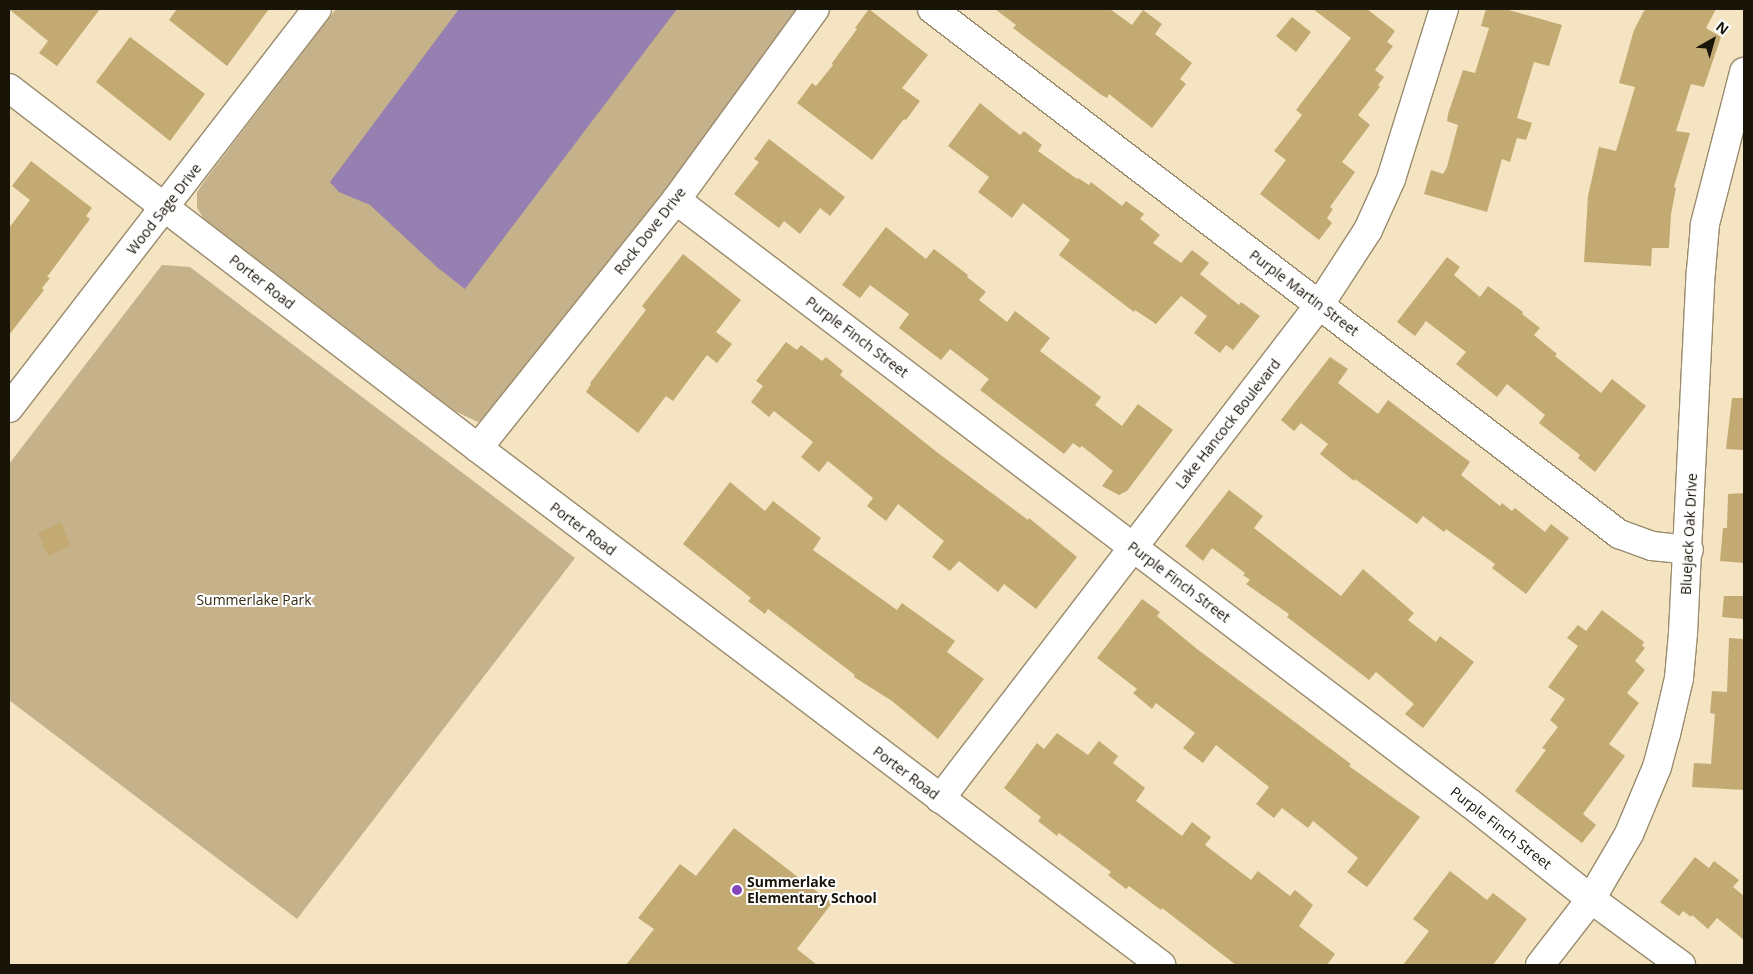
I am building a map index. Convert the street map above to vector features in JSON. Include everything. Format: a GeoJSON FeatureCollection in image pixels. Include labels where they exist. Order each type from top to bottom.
{"type":"FeatureCollection","features":[{"type":"Feature","properties":{"kind":"street","name":"Wood Sage Drive"},"geometry":{"type":"LineString","coordinates":[[9,408],[317,9]]}},
{"type":"Feature","properties":{"kind":"street","name":"Rock Dove Drive"},"geometry":{"type":"LineString","coordinates":[[478,448],[676,200],[815,9]]}},
{"type":"Feature","properties":{"kind":"street","name":"Purple Martin Street"},"geometry":{"type":"LineString","coordinates":[[932,9],[1619,534],[1652,546],[1689,550]]}},
{"type":"Feature","properties":{"kind":"street","name":"Lake Hancock Boulevard"},"geometry":{"type":"LineString","coordinates":[[940,799],[1320,304],[1368,230],[1391,179],[1439,11]]}},
{"type":"Feature","properties":{"kind":"street","name":"Bluejack Oak Drive"},"geometry":{"type":"LineString","coordinates":[[1540,965],[1591,899],[1629,834],[1657,767],[1679,678],[1689,550],[1701,271],[1705,224],[1744,72]]}},
{"type":"Feature","properties":{"kind":"street","name":"Porter Road"},"geometry":{"type":"LineString","coordinates":[[9,88],[166,206],[478,448],[1161,965]]}},
{"type":"Feature","properties":{"kind":"street","name":"Purple Finch Street"},"geometry":{"type":"LineString","coordinates":[[676,200],[1455,792],[1591,899],[1681,965]]}},
{"type":"Feature","properties":{"kind":"green space"},"geometry":{"type":"Polygon","coordinates":[[[336,9],[801,9],[495,414],[478,422],[455,411],[204,219],[197,208],[197,192],[206,179],[336,9]]]}},
{"type":"Feature","properties":{"kind":"green space","name":"Summerlake Park"},"geometry":{"type":"Polygon","coordinates":[[[162,265],[190,267],[575,558],[297,919],[9,700],[9,464],[162,265]]]}},
{"type":"Feature","properties":{"kind":"shaded area"},"geometry":{"type":"Polygon","coordinates":[[[459,9],[677,9],[465,289],[438,268],[370,205],[339,192],[330,182],[459,9]]]}},
{"type":"Feature","properties":{"kind":"building"},"geometry":{"type":"Polygon","coordinates":[[[9,9],[100,9],[57,66],[39,53],[48,41],[9,9]]]}},
{"type":"Feature","properties":{"kind":"building"},"geometry":{"type":"Polygon","coordinates":[[[177,9],[269,9],[227,66],[169,20],[177,9]]]}},
{"type":"Feature","properties":{"kind":"building"},"geometry":{"type":"Polygon","coordinates":[[[869,9],[928,55],[902,88],[920,101],[872,160],[797,103],[812,83],[816,86],[833,65],[832,63],[869,9]]]}},
{"type":"Feature","properties":{"kind":"building"},"geometry":{"type":"Polygon","coordinates":[[[995,9],[1110,9],[1132,25],[1143,10],[1162,24],[1155,34],[1192,63],[1180,79],[1186,84],[1152,128],[1109,94],[1107,98],[1100,94],[1026,38],[1013,28],[1016,25],[995,9]]]}},
{"type":"Feature","properties":{"kind":"building"},"geometry":{"type":"Polygon","coordinates":[[[1313,9],[1367,9],[1395,31],[1387,42],[1393,46],[1375,70],[1384,77],[1378,85],[1380,87],[1358,115],[1370,125],[1342,162],[1355,172],[1330,207],[1333,209],[1327,218],[1332,223],[1319,240],[1260,194],[1286,160],[1274,151],[1302,115],[1296,110],[1351,38],[1313,9]]]}},
{"type":"Feature","properties":{"kind":"building"},"geometry":{"type":"Polygon","coordinates":[[[1486,9],[1505,9],[1562,25],[1549,66],[1534,62],[1517,118],[1532,123],[1526,140],[1517,138],[1510,162],[1502,159],[1487,212],[1424,194],[1431,170],[1443,174],[1447,167],[1458,125],[1447,121],[1448,114],[1463,70],[1475,73],[1489,28],[1481,26],[1486,9]]]}},
{"type":"Feature","properties":{"kind":"building"},"geometry":{"type":"Polygon","coordinates":[[[1645,9],[1716,9],[1706,28],[1721,37],[1704,87],[1691,84],[1676,131],[1690,133],[1674,187],[1676,188],[1671,214],[1669,248],[1652,248],[1651,266],[1584,262],[1588,196],[1599,147],[1616,151],[1635,87],[1619,83],[1634,30],[1645,9]]]}},
{"type":"Feature","properties":{"kind":"building"},"geometry":{"type":"Polygon","coordinates":[[[1292,17],[1311,32],[1296,52],[1276,36],[1292,17]]]}},
{"type":"Feature","properties":{"kind":"building"},"geometry":{"type":"Polygon","coordinates":[[[130,37],[205,94],[170,141],[96,82],[130,37]]]}},
{"type":"Feature","properties":{"kind":"building"},"geometry":{"type":"Polygon","coordinates":[[[980,103],[1020,135],[1024,131],[1042,145],[1038,151],[1077,179],[1089,185],[1091,182],[1122,206],[1126,201],[1144,214],[1140,219],[1160,235],[1153,243],[1181,263],[1192,250],[1209,263],[1200,274],[1239,305],[1241,302],[1260,316],[1233,350],[1226,345],[1220,353],[1194,333],[1207,316],[1181,296],[1156,324],[1135,310],[1134,312],[1059,255],[1070,240],[1023,203],[1012,218],[978,192],[989,177],[948,146],[980,103]]]}},
{"type":"Feature","properties":{"kind":"building"},"geometry":{"type":"Polygon","coordinates":[[[769,139],[845,197],[830,216],[820,208],[800,234],[784,221],[779,228],[734,194],[759,162],[754,159],[769,139]]]}},
{"type":"Feature","properties":{"kind":"building"},"geometry":{"type":"Polygon","coordinates":[[[31,161],[92,208],[86,216],[90,219],[47,277],[50,278],[42,288],[44,290],[9,335],[9,228],[30,200],[12,186],[31,161]]]}},
{"type":"Feature","properties":{"kind":"building"},"geometry":{"type":"Polygon","coordinates":[[[886,227],[926,259],[934,249],[968,275],[967,277],[986,292],[979,300],[1007,322],[1015,311],[1050,338],[1040,351],[1101,397],[1095,405],[1122,426],[1138,404],[1173,430],[1127,491],[1119,495],[1102,486],[1113,471],[1082,446],[1080,448],[1073,443],[1064,454],[980,390],[989,379],[950,349],[941,360],[899,328],[909,314],[870,285],[860,298],[842,285],[886,227]]]}},
{"type":"Feature","properties":{"kind":"building"},"geometry":{"type":"Polygon","coordinates":[[[683,254],[741,300],[716,332],[732,344],[717,363],[707,355],[673,401],[666,396],[638,433],[586,392],[590,383],[646,310],[642,306],[683,254]]]}},
{"type":"Feature","properties":{"kind":"building"},"geometry":{"type":"Polygon","coordinates":[[[1447,257],[1460,267],[1454,275],[1480,297],[1488,286],[1523,312],[1522,314],[1540,328],[1534,335],[1557,354],[1555,356],[1601,393],[1612,379],[1646,406],[1595,472],[1578,458],[1580,455],[1539,423],[1545,415],[1507,384],[1497,397],[1456,364],[1466,352],[1426,321],[1415,336],[1397,322],[1447,257]]]}},
{"type":"Feature","properties":{"kind":"building"},"geometry":{"type":"Polygon","coordinates":[[[786,342],[797,350],[801,345],[822,361],[826,357],[843,371],[840,375],[938,453],[1028,520],[1029,518],[1077,557],[1036,609],[1004,584],[998,592],[959,561],[950,571],[932,557],[944,541],[898,504],[886,521],[867,506],[873,498],[828,461],[819,472],[801,457],[813,442],[774,411],[769,417],[751,402],[763,386],[756,381],[786,342]]]}},
{"type":"Feature","properties":{"kind":"building"},"geometry":{"type":"Polygon","coordinates":[[[1330,357],[1348,369],[1338,383],[1378,414],[1388,400],[1470,462],[1461,475],[1500,506],[1502,503],[1512,511],[1515,508],[1545,532],[1551,524],[1569,538],[1526,594],[1492,568],[1495,564],[1446,529],[1444,532],[1423,516],[1417,524],[1355,479],[1354,481],[1320,454],[1328,444],[1301,423],[1294,431],[1281,420],[1330,357]]]}},
{"type":"Feature","properties":{"kind":"building"},"geometry":{"type":"Polygon","coordinates":[[[1732,398],[1744,398],[1744,450],[1726,449],[1732,398]]]}},
{"type":"Feature","properties":{"kind":"building"},"geometry":{"type":"Polygon","coordinates":[[[730,482],[765,511],[773,501],[821,538],[813,550],[897,610],[902,603],[955,641],[947,652],[984,679],[938,739],[892,701],[854,677],[855,675],[768,609],[765,614],[748,601],[751,598],[683,544],[730,482]]]}},
{"type":"Feature","properties":{"kind":"building"},"geometry":{"type":"Polygon","coordinates":[[[1229,490],[1263,516],[1254,528],[1341,596],[1363,569],[1414,613],[1408,620],[1436,642],[1440,636],[1474,662],[1423,728],[1405,714],[1414,704],[1376,672],[1369,680],[1287,617],[1289,614],[1246,584],[1250,580],[1243,575],[1245,573],[1212,548],[1203,561],[1185,546],[1229,490]]]}},
{"type":"Feature","properties":{"kind":"building"},"geometry":{"type":"Polygon","coordinates":[[[1744,493],[1744,563],[1720,561],[1723,528],[1727,528],[1728,494],[1744,493]]]}},
{"type":"Feature","properties":{"kind":"building"},"geometry":{"type":"Polygon","coordinates":[[[61,522],[71,546],[48,556],[38,533],[61,522]]]}},
{"type":"Feature","properties":{"kind":"building"},"geometry":{"type":"Polygon","coordinates":[[[1724,596],[1744,596],[1744,619],[1722,617],[1724,596]]]}},
{"type":"Feature","properties":{"kind":"building"},"geometry":{"type":"Polygon","coordinates":[[[1142,599],[1160,612],[1157,616],[1197,649],[1351,764],[1349,766],[1420,817],[1367,887],[1347,872],[1358,858],[1313,821],[1308,828],[1282,808],[1274,818],[1256,804],[1269,787],[1216,745],[1203,763],[1183,748],[1195,733],[1156,703],[1152,709],[1133,693],[1137,689],[1097,658],[1142,599]]]}},
{"type":"Feature","properties":{"kind":"building"},"geometry":{"type":"Polygon","coordinates":[[[1602,610],[1644,642],[1642,645],[1645,648],[1635,661],[1645,670],[1627,693],[1639,703],[1609,744],[1625,756],[1583,814],[1596,825],[1582,843],[1515,791],[1546,750],[1542,748],[1558,727],[1550,720],[1565,699],[1548,687],[1578,646],[1567,638],[1578,625],[1586,631],[1602,610]]]}},
{"type":"Feature","properties":{"kind":"building"},"geometry":{"type":"Polygon","coordinates":[[[1729,638],[1744,639],[1744,790],[1692,787],[1694,763],[1711,764],[1715,714],[1710,713],[1712,691],[1727,692],[1729,638]]]}},
{"type":"Feature","properties":{"kind":"building"},"geometry":{"type":"Polygon","coordinates":[[[1057,733],[1088,755],[1099,741],[1118,756],[1113,763],[1145,788],[1136,801],[1182,836],[1192,822],[1211,837],[1205,845],[1251,880],[1258,871],[1290,896],[1295,890],[1313,905],[1299,926],[1335,954],[1327,965],[1236,965],[1162,908],[1161,910],[1129,886],[1126,889],[1108,875],[1111,872],[1059,833],[1057,836],[1038,821],[1041,817],[1004,788],[1037,743],[1044,749],[1057,733]]]}},
{"type":"Feature","properties":{"kind":"building","name":"Summerlake Elementary School"},"geometry":{"type":"Polygon","coordinates":[[[734,828],[832,903],[797,949],[817,965],[626,965],[654,929],[638,918],[680,864],[696,876],[734,828]]]}},
{"type":"Feature","properties":{"kind":"building"},"geometry":{"type":"Polygon","coordinates":[[[1695,857],[1709,868],[1714,861],[1739,880],[1733,887],[1744,896],[1744,940],[1717,918],[1708,929],[1692,915],[1691,917],[1683,911],[1679,916],[1660,902],[1695,857]]]}},
{"type":"Feature","properties":{"kind":"building"},"geometry":{"type":"Polygon","coordinates":[[[1450,871],[1487,900],[1493,893],[1527,919],[1493,965],[1403,965],[1429,931],[1413,919],[1450,871]]]}},
{"type":"Feature","properties":{"kind":"place","name":"Summerlake Elementary School"},"geometry":{"type":"Point","coordinates":[737,890]}}]}
